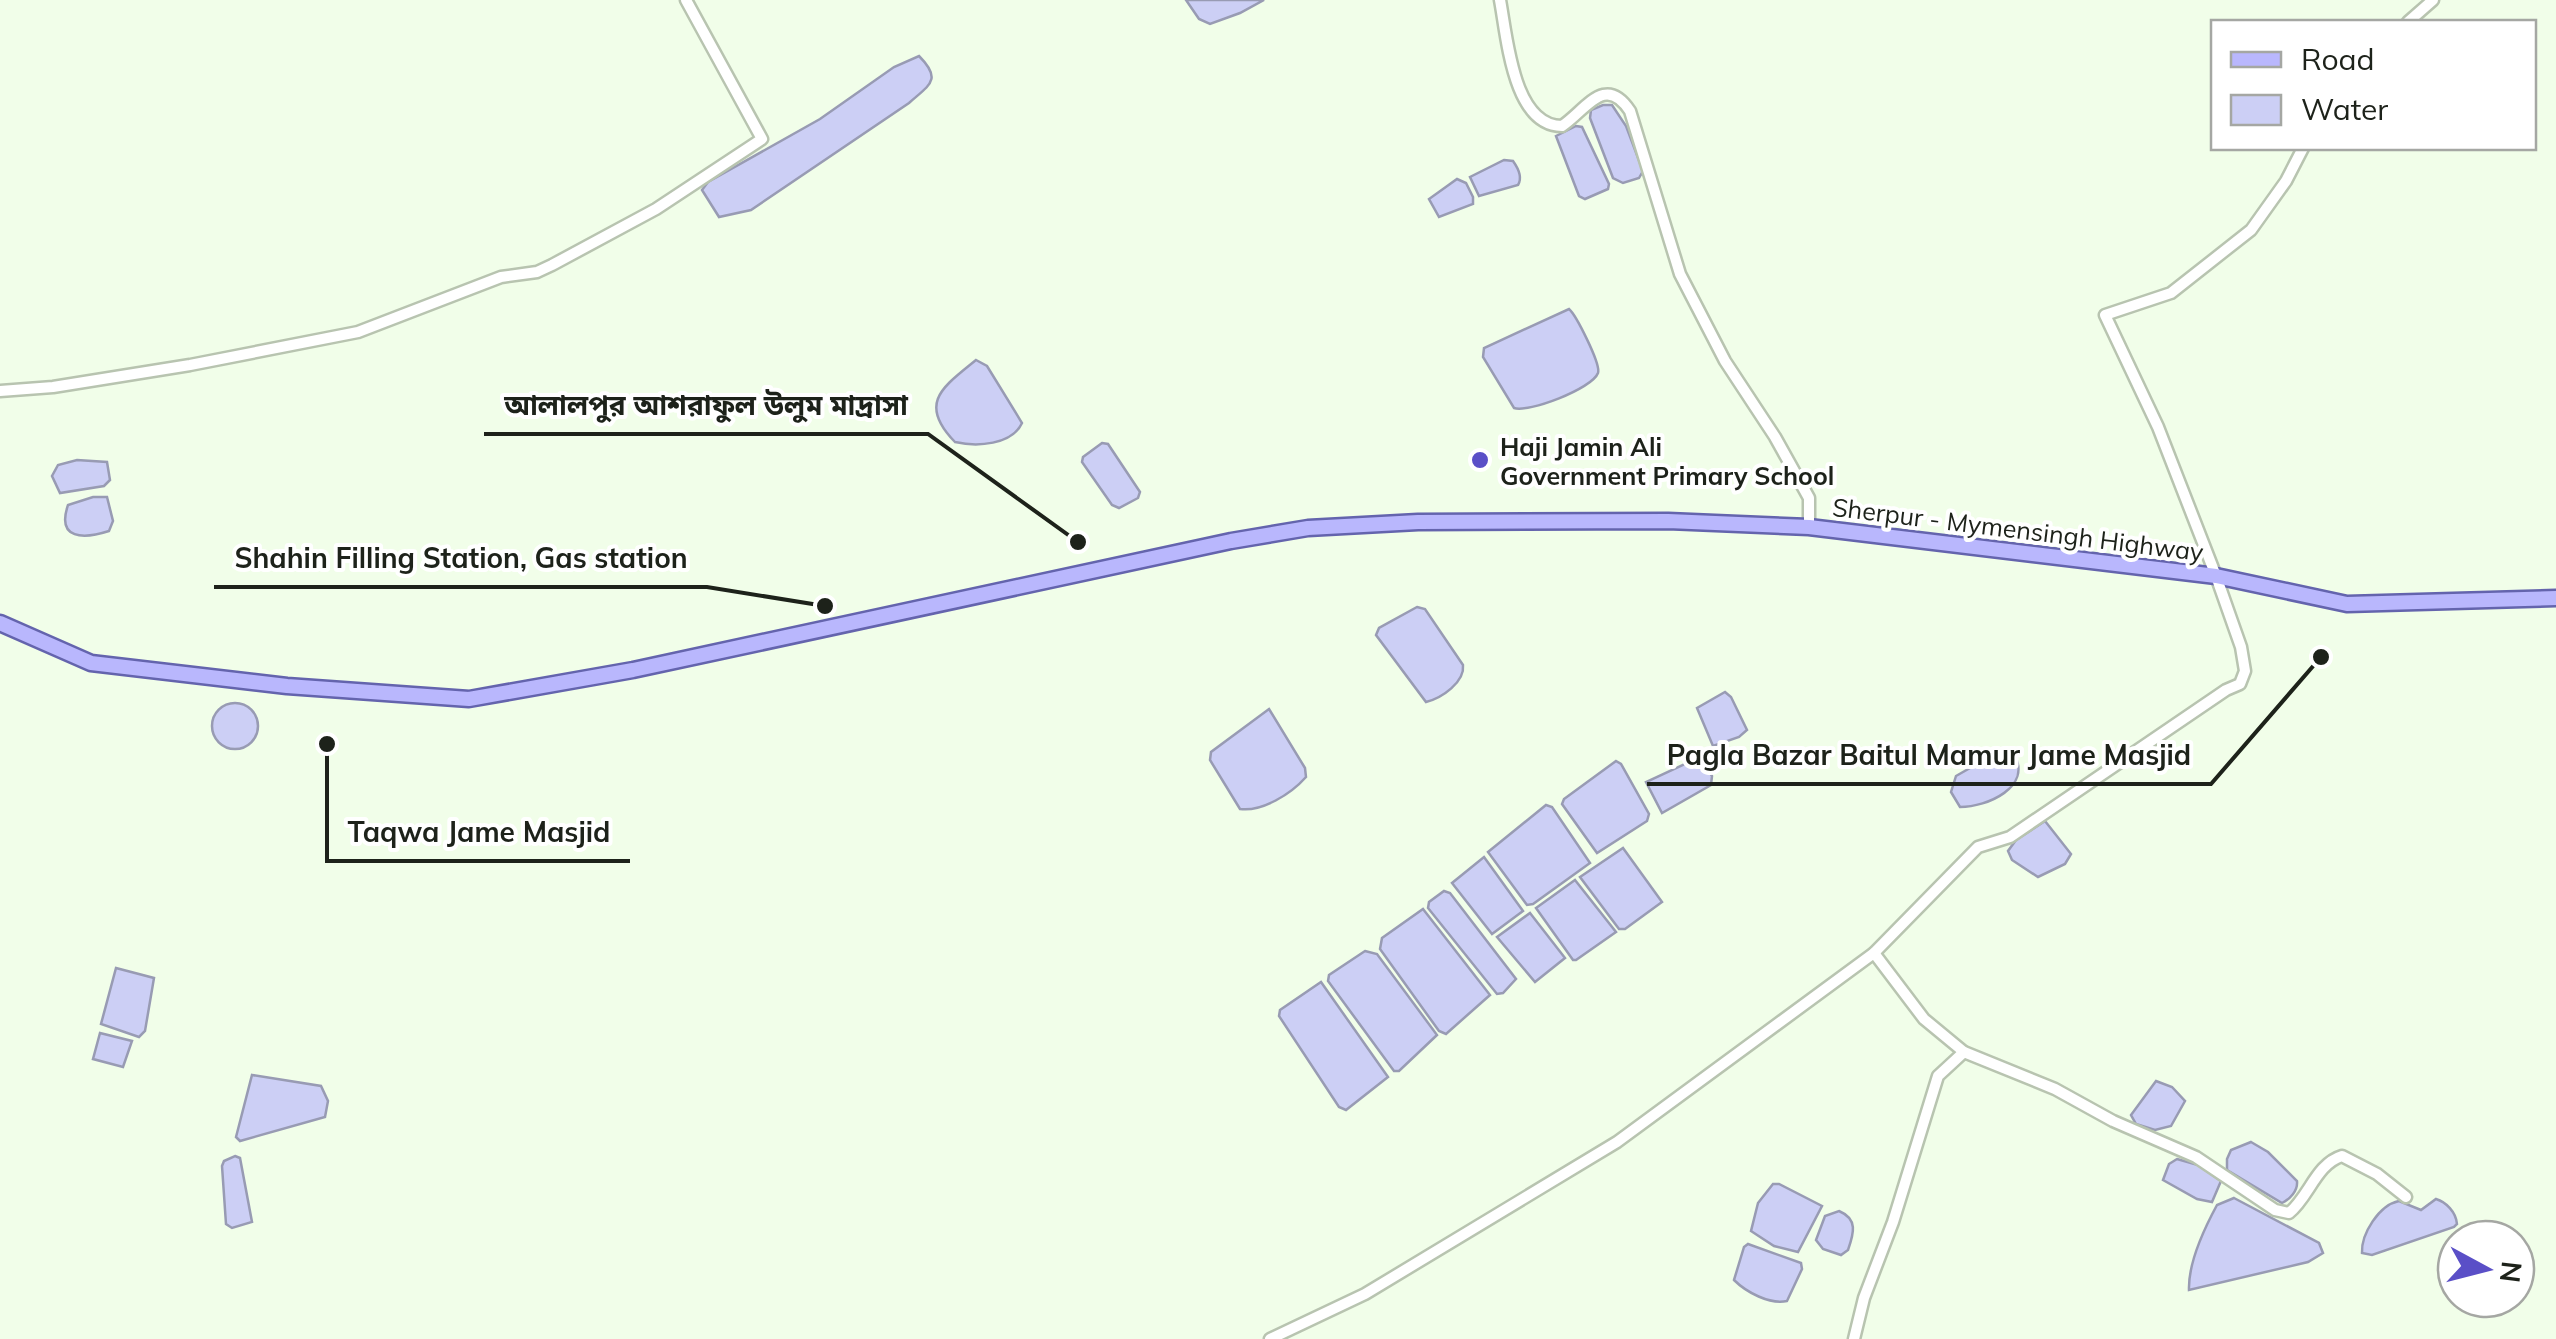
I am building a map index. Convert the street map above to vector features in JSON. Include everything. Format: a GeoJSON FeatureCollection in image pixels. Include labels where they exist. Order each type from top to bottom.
{"type":"FeatureCollection","features":[{"type":"Feature","properties":{"kind":"main road","name":"Sherpur - Mymensingh Highway"},"geometry":{"type":"LineString","coordinates":[[0,623],[91,663],[287,686],[469,699],[632,670],[1159,556],[1308,528],[1418,522],[1629,521],[1809,527],[2216,576],[2347,604],[2556,598]]}},
{"type":"Feature","properties":{"kind":"street"},"geometry":{"type":"LineString","coordinates":[[0,391],[190,364],[358,332],[501,277],[538,272],[656,209],[762,139],[686,0]]}},
{"type":"Feature","properties":{"kind":"street"},"geometry":{"type":"LineString","coordinates":[[1500,0],[1518,85],[1531,113],[1545,123],[1562,126],[1602,95],[1623,100],[1680,274],[1725,360],[1776,437],[1809,498],[1809,527]]}},
{"type":"Feature","properties":{"kind":"street"},"geometry":{"type":"LineString","coordinates":[[2410,20],[2432,0]]}},
{"type":"Feature","properties":{"kind":"street"},"geometry":{"type":"LineString","coordinates":[[1270,1339],[1365,1294],[1617,1142],[1874,952],[1978,847],[2010,837],[2240,684],[2246,671],[2241,647],[2216,576],[2158,427],[2105,315],[2171,293],[2250,230],[2286,181],[2302,150]]}},
{"type":"Feature","properties":{"kind":"street"},"geometry":{"type":"LineString","coordinates":[[1874,952],[1924,1019],[1964,1052],[2055,1089],[2113,1121],[2196,1157],[2275,1210],[2288,1213],[2299,1205],[2330,1160],[2342,1156],[2377,1174],[2406,1197]]}},
{"type":"Feature","properties":{"kind":"street"},"geometry":{"type":"LineString","coordinates":[[1854,1339],[1938,1076],[1964,1052]]}},
{"type":"Feature","properties":{"kind":"water"},"geometry":{"type":"Polygon","coordinates":[[[1186,0],[1264,0],[1210,24],[1199,19],[1186,0]]]}},
{"type":"Feature","properties":{"kind":"water"},"geometry":{"type":"Polygon","coordinates":[[[919,56],[932,77],[909,103],[751,210],[719,217],[702,190],[708,182],[820,119],[894,67],[919,56]]]}},
{"type":"Feature","properties":{"kind":"water"},"geometry":{"type":"Polygon","coordinates":[[[1612,105],[1626,126],[1643,171],[1639,178],[1623,183],[1613,178],[1590,118],[1591,110],[1612,105]]]}},
{"type":"Feature","properties":{"kind":"water"},"geometry":{"type":"Polygon","coordinates":[[[1582,127],[1609,184],[1608,189],[1585,199],[1579,196],[1556,136],[1582,127]]]}},
{"type":"Feature","properties":{"kind":"water"},"geometry":{"type":"Polygon","coordinates":[[[1504,160],[1513,161],[1517,167],[1518,185],[1479,196],[1470,177],[1504,160]]]}},
{"type":"Feature","properties":{"kind":"water"},"geometry":{"type":"Polygon","coordinates":[[[1457,179],[1466,183],[1473,204],[1439,217],[1429,199],[1457,179]]]}},
{"type":"Feature","properties":{"kind":"water"},"geometry":{"type":"Polygon","coordinates":[[[1569,309],[1587,340],[1598,373],[1584,386],[1559,398],[1514,408],[1483,357],[1484,348],[1569,309]]]}},
{"type":"Feature","properties":{"kind":"water"},"geometry":{"type":"Polygon","coordinates":[[[976,360],[987,366],[1022,423],[1010,436],[993,443],[955,442],[938,417],[939,396],[976,360]]]}},
{"type":"Feature","properties":{"kind":"water"},"geometry":{"type":"Polygon","coordinates":[[[1102,443],[1108,444],[1140,492],[1138,498],[1119,508],[1112,505],[1082,462],[1102,443]]]}},
{"type":"Feature","properties":{"kind":"water"},"geometry":{"type":"Polygon","coordinates":[[[77,460],[107,462],[110,480],[104,486],[60,493],[52,476],[58,465],[77,460]]]}},
{"type":"Feature","properties":{"kind":"water"},"geometry":{"type":"Polygon","coordinates":[[[107,497],[113,521],[109,531],[82,536],[69,531],[65,516],[68,505],[107,497]]]}},
{"type":"Feature","properties":{"kind":"water"},"geometry":{"type":"Polygon","coordinates":[[[1417,607],[1425,609],[1463,665],[1451,688],[1426,702],[1376,635],[1379,628],[1417,607]]]}},
{"type":"Feature","properties":{"kind":"water"},"geometry":{"type":"Polygon","coordinates":[[[1725,692],[1747,730],[1713,746],[1697,708],[1725,692]]]}},
{"type":"Feature","properties":{"kind":"water"},"geometry":{"type":"Polygon","coordinates":[[[235,703],[252,709],[258,726],[252,743],[235,749],[218,743],[212,726],[218,709],[235,703]]]}},
{"type":"Feature","properties":{"kind":"water"},"geometry":{"type":"Polygon","coordinates":[[[1269,709],[1305,768],[1306,777],[1276,800],[1257,808],[1240,809],[1210,760],[1211,752],[1269,709]]]}},
{"type":"Feature","properties":{"kind":"water"},"geometry":{"type":"Polygon","coordinates":[[[1998,752],[2014,754],[2018,766],[2012,785],[1994,799],[1960,807],[1951,792],[1956,776],[1998,752]]]}},
{"type":"Feature","properties":{"kind":"water"},"geometry":{"type":"Polygon","coordinates":[[[1700,757],[1712,776],[1711,785],[1662,813],[1646,782],[1700,757]]]}},
{"type":"Feature","properties":{"kind":"water"},"geometry":{"type":"Polygon","coordinates":[[[1616,761],[1649,814],[1647,821],[1597,853],[1562,804],[1616,761]]]}},
{"type":"Feature","properties":{"kind":"water"},"geometry":{"type":"Polygon","coordinates":[[[1546,805],[1552,807],[1590,863],[1527,905],[1488,852],[1546,805]]]}},
{"type":"Feature","properties":{"kind":"water"},"geometry":{"type":"Polygon","coordinates":[[[2045,821],[2071,854],[2065,864],[2038,877],[2012,860],[2008,851],[2016,840],[2045,821]]]}},
{"type":"Feature","properties":{"kind":"water"},"geometry":{"type":"Polygon","coordinates":[[[1623,848],[1662,902],[1625,929],[1619,929],[1580,877],[1623,848]]]}},
{"type":"Feature","properties":{"kind":"water"},"geometry":{"type":"Polygon","coordinates":[[[1484,857],[1523,911],[1492,934],[1452,883],[1484,857]]]}},
{"type":"Feature","properties":{"kind":"water"},"geometry":{"type":"Polygon","coordinates":[[[1575,880],[1616,932],[1573,960],[1536,908],[1575,880]]]}},
{"type":"Feature","properties":{"kind":"water"},"geometry":{"type":"Polygon","coordinates":[[[1444,891],[1450,893],[1516,979],[1503,993],[1497,994],[1428,908],[1429,902],[1444,891]]]}},
{"type":"Feature","properties":{"kind":"water"},"geometry":{"type":"Polygon","coordinates":[[[1423,909],[1490,995],[1446,1034],[1439,1031],[1380,949],[1382,938],[1423,909]]]}},
{"type":"Feature","properties":{"kind":"water"},"geometry":{"type":"Polygon","coordinates":[[[1530,913],[1565,958],[1535,982],[1497,937],[1530,913]]]}},
{"type":"Feature","properties":{"kind":"water"},"geometry":{"type":"Polygon","coordinates":[[[1365,951],[1377,954],[1437,1035],[1399,1071],[1394,1071],[1328,981],[1329,975],[1365,951]]]}},
{"type":"Feature","properties":{"kind":"water"},"geometry":{"type":"Polygon","coordinates":[[[116,968],[154,978],[145,1031],[139,1037],[101,1024],[116,968]]]}},
{"type":"Feature","properties":{"kind":"water"},"geometry":{"type":"Polygon","coordinates":[[[1321,982],[1388,1077],[1346,1110],[1339,1107],[1279,1016],[1280,1010],[1321,982]]]}},
{"type":"Feature","properties":{"kind":"water"},"geometry":{"type":"Polygon","coordinates":[[[100,1033],[132,1041],[123,1067],[93,1059],[100,1033]]]}},
{"type":"Feature","properties":{"kind":"water"},"geometry":{"type":"Polygon","coordinates":[[[252,1075],[321,1086],[328,1101],[325,1117],[240,1141],[236,1137],[252,1075]]]}},
{"type":"Feature","properties":{"kind":"water"},"geometry":{"type":"Polygon","coordinates":[[[2156,1081],[2172,1087],[2185,1101],[2171,1126],[2155,1130],[2136,1124],[2131,1115],[2156,1081]]]}},
{"type":"Feature","properties":{"kind":"water"},"geometry":{"type":"Polygon","coordinates":[[[2251,1142],[2268,1152],[2297,1181],[2293,1194],[2282,1203],[2227,1170],[2231,1150],[2251,1142]]]}},
{"type":"Feature","properties":{"kind":"water"},"geometry":{"type":"Polygon","coordinates":[[[235,1156],[240,1158],[252,1222],[232,1228],[226,1224],[222,1166],[235,1156]]]}},
{"type":"Feature","properties":{"kind":"water"},"geometry":{"type":"Polygon","coordinates":[[[2177,1159],[2198,1165],[2221,1181],[2212,1202],[2197,1199],[2163,1180],[2169,1164],[2177,1159]]]}},
{"type":"Feature","properties":{"kind":"water"},"geometry":{"type":"Polygon","coordinates":[[[1773,1184],[1822,1206],[1798,1252],[1774,1246],[1751,1231],[1758,1203],[1773,1184]]]}},
{"type":"Feature","properties":{"kind":"water"},"geometry":{"type":"Polygon","coordinates":[[[2234,1198],[2319,1243],[2323,1253],[2308,1262],[2189,1290],[2194,1257],[2207,1224],[2217,1205],[2234,1198]]]}},
{"type":"Feature","properties":{"kind":"water"},"geometry":{"type":"Polygon","coordinates":[[[2436,1199],[2447,1205],[2456,1219],[2436,1219],[2436,1233],[2372,1255],[2362,1253],[2368,1229],[2385,1208],[2399,1201],[2421,1210],[2436,1199]]]}},
{"type":"Feature","properties":{"kind":"water"},"geometry":{"type":"Polygon","coordinates":[[[1839,1211],[1853,1227],[1848,1250],[1841,1255],[1823,1249],[1816,1240],[1825,1216],[1839,1211]]]}},
{"type":"Feature","properties":{"kind":"water"},"geometry":{"type":"Polygon","coordinates":[[[1748,1244],[1801,1263],[1802,1269],[1787,1301],[1759,1296],[1734,1280],[1748,1244]]]}},
{"type":"Feature","properties":{"kind":"place","name":"Haji Jamin Ali Government Primary School"},"geometry":{"type":"Point","coordinates":[1480,460]}},
{"type":"Feature","properties":{"kind":"place","name":"আলালপুর আশরাফুল উলুম মাদ্রাসা"},"geometry":{"type":"Point","coordinates":[1078,542]}},
{"type":"Feature","properties":{"kind":"place","name":"Shahin Filling Station, Gas station"},"geometry":{"type":"Point","coordinates":[825,606]}},
{"type":"Feature","properties":{"kind":"place","name":"Pagla Bazar Baitul Mamur Jame Masjid"},"geometry":{"type":"Point","coordinates":[2321,657]}},
{"type":"Feature","properties":{"kind":"place","name":"Taqwa Jame Masjid"},"geometry":{"type":"Point","coordinates":[327,744]}}]}
